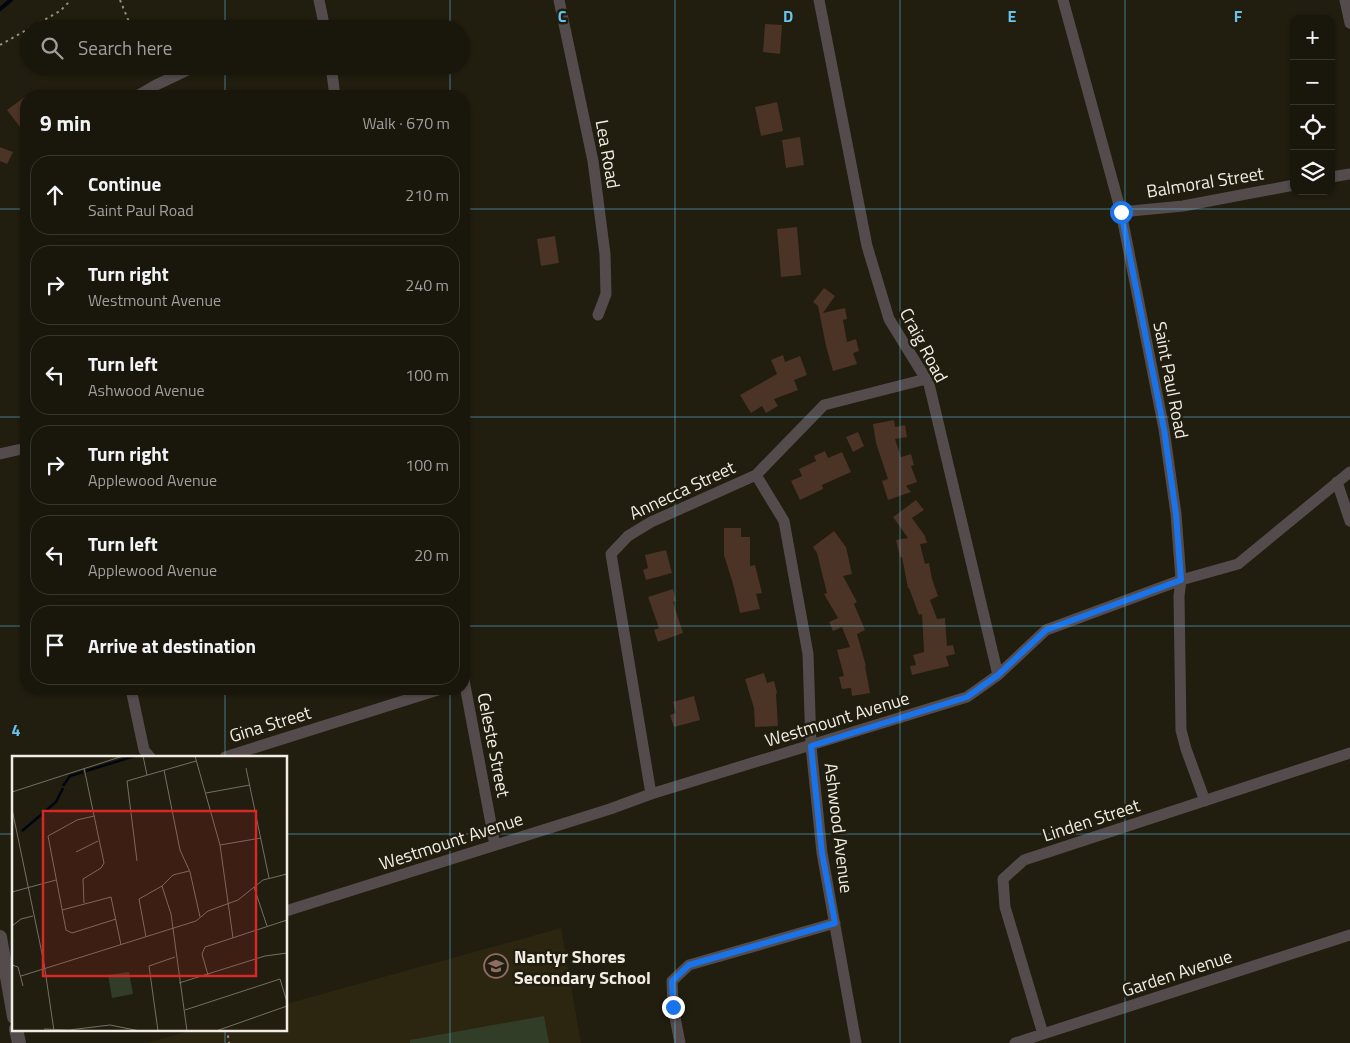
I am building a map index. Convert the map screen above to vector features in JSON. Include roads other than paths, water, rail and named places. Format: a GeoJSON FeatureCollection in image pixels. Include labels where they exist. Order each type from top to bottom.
{"type":"FeatureCollection","features":[{"type":"Feature","properties":{"kind":"street"},"geometry":{"type":"LineString","coordinates":[[319,0],[323,20]]}},
{"type":"Feature","properties":{"kind":"street","name":"Lea Road"},"geometry":{"type":"LineString","coordinates":[[559,0],[593,161],[606,254],[606,294],[598,315]]}},
{"type":"Feature","properties":{"kind":"street","name":"Craig Road"},"geometry":{"type":"LineString","coordinates":[[818,0],[867,246],[889,320],[929,384],[998,675]]}},
{"type":"Feature","properties":{"kind":"street","name":"Saint Paul Road"},"geometry":{"type":"LineString","coordinates":[[1063,0],[1121,212],[1164,429],[1176,514],[1181,580],[1179,596],[1181,730],[1205,801]]}},
{"type":"Feature","properties":{"kind":"street"},"geometry":{"type":"LineString","coordinates":[[1345,0],[1350,23]]}},
{"type":"Feature","properties":{"kind":"street"},"geometry":{"type":"LineString","coordinates":[[147,90],[177,75]]}},
{"type":"Feature","properties":{"kind":"street"},"geometry":{"type":"LineString","coordinates":[[332,75],[334,90]]}},
{"type":"Feature","properties":{"kind":"street"},"geometry":{"type":"LineString","coordinates":[[1335,176],[1350,174]]}},
{"type":"Feature","properties":{"kind":"street","name":"Balmoral Street"},"geometry":{"type":"LineString","coordinates":[[1121,212],[1183,206],[1290,185]]}},
{"type":"Feature","properties":{"kind":"street","name":"Annecca Street"},"geometry":{"type":"LineString","coordinates":[[651,794],[611,554],[628,536],[651,522],[756,475],[824,405],[926,379]]}},
{"type":"Feature","properties":{"kind":"street"},"geometry":{"type":"LineString","coordinates":[[0,454],[20,449]]}},
{"type":"Feature","properties":{"kind":"street","name":"Westmount Avenue"},"geometry":{"type":"LineString","coordinates":[[288,911],[610,809],[651,794],[967,697],[998,675],[1046,630],[1181,580],[1238,564],[1350,472]]}},
{"type":"Feature","properties":{"kind":"street","name":"Ashwood Avenue"},"geometry":{"type":"LineString","coordinates":[[756,475],[784,522],[808,654],[811,746],[822,853],[856,1043]]}},
{"type":"Feature","properties":{"kind":"street"},"geometry":{"type":"LineString","coordinates":[[1337,482],[1350,521]]}},
{"type":"Feature","properties":{"kind":"street"},"geometry":{"type":"LineString","coordinates":[[132,695],[144,750],[149,756]]}},
{"type":"Feature","properties":{"kind":"street","name":"Gina Street"},"geometry":{"type":"LineString","coordinates":[[228,756],[422,695]]}},
{"type":"Feature","properties":{"kind":"street","name":"Celeste Street"},"geometry":{"type":"LineString","coordinates":[[467,695],[495,846]]}},
{"type":"Feature","properties":{"kind":"street","name":"Linden Street"},"geometry":{"type":"LineString","coordinates":[[1043,1034],[1006,907],[1002,879],[1024,860],[1350,753]]}},
{"type":"Feature","properties":{"kind":"street"},"geometry":{"type":"LineString","coordinates":[[680,1043],[673,1007],[672,981],[689,965],[835,923]]}},
{"type":"Feature","properties":{"kind":"street","name":"Garden Avenue"},"geometry":{"type":"LineString","coordinates":[[1015,1043],[1350,935]]}},
{"type":"Feature","properties":{"kind":"street"},"geometry":{"type":"LineString","coordinates":[[0,937],[8,999],[12,1011]]}},
{"type":"Feature","properties":{"kind":"street"},"geometry":{"type":"LineString","coordinates":[[16,1030],[19,1043]]}},
{"type":"Feature","properties":{"kind":"waterway"},"geometry":{"type":"LineString","coordinates":[[0,9],[11,0]]}},
{"type":"Feature","properties":{"kind":"place","name":"Nantyr Shores Secondary School"},"geometry":{"type":"Point","coordinates":[496,966]}}]}
